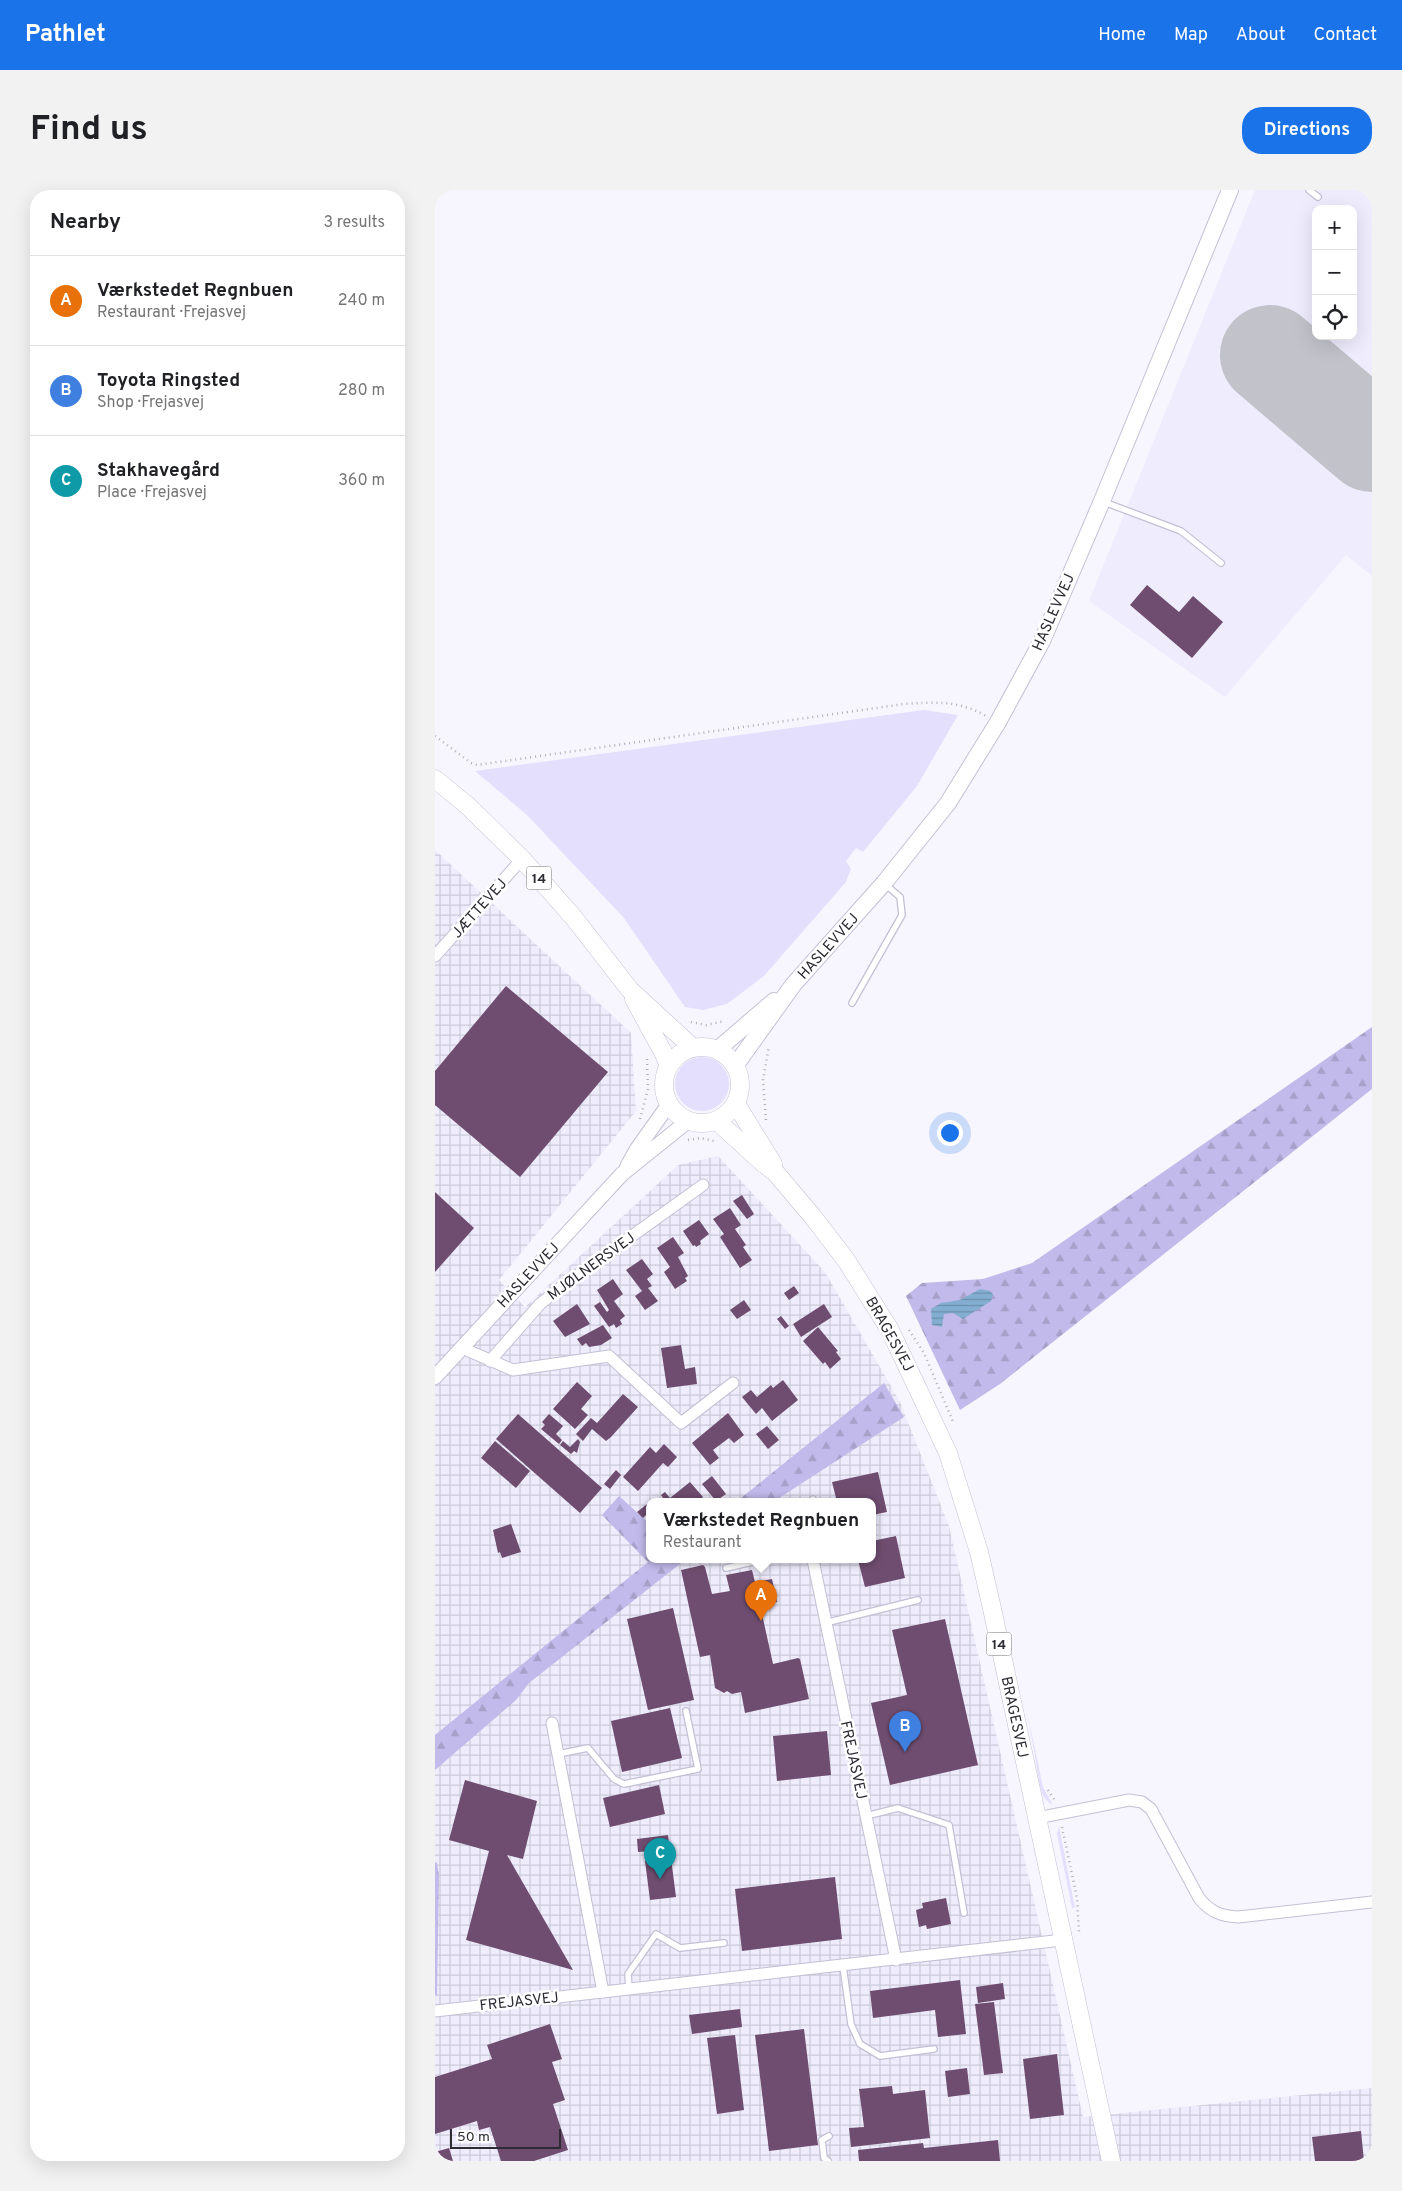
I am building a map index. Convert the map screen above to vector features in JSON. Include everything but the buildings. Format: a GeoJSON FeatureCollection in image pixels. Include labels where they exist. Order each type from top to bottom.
{"type":"FeatureCollection","features":[{"type":"Feature","properties":{"kind":"main road","name":"HASLEVVEJ"},"geometry":{"type":"LineString","coordinates":[[735,1066],[793,985],[884,883],[948,803],[998,722],[1042,641],[1102,501],[1230,190]]}},
{"type":"Feature","properties":{"kind":"main road","name":"14"},"geometry":{"type":"LineString","coordinates":[[435,778],[469,806],[522,859],[574,918],[630,990],[639,1011],[669,1066]]}},
{"type":"Feature","properties":{"kind":"main road","name":"HASLEVVEJ"},"geometry":{"type":"LineString","coordinates":[[717,1050],[793,985]]}},
{"type":"Feature","properties":{"kind":"main road"},"geometry":{"type":"LineString","coordinates":[[630,990],[693,1048]]}},
{"type":"Feature","properties":{"kind":"main road"},"geometry":{"type":"LineString","coordinates":[[705,1047],[717,1050],[727,1056],[735,1066],[740,1078],[740,1091],[736,1104],[730,1112],[717,1121],[702,1124],[688,1121],[674,1111],[669,1104],[664,1083],[669,1066],[675,1058],[693,1048],[705,1047]]}},
{"type":"Feature","properties":{"kind":"main road","name":"BRAGESVEJ"},"geometry":{"type":"LineString","coordinates":[[736,1104],[770,1157],[775,1172]]}},
{"type":"Feature","properties":{"kind":"main road","name":"BRAGESVEJ"},"geometry":{"type":"LineString","coordinates":[[717,1121],[775,1172],[846,1260],[890,1330],[948,1453],[979,1552],[1111,2161]]}},
{"type":"Feature","properties":{"kind":"street","name":"JÆTTEVEJ"},"geometry":{"type":"LineString","coordinates":[[435,956],[522,859]]}},
{"type":"Feature","properties":{"kind":"street","name":"HASLEVVEJ"},"geometry":{"type":"LineString","coordinates":[[622,1174],[669,1104]]}},
{"type":"Feature","properties":{"kind":"street","name":"HASLEVVEJ"},"geometry":{"type":"LineString","coordinates":[[435,1377],[622,1174],[688,1121]]}},
{"type":"Feature","properties":{"kind":"street","name":"MJØLNERSVEJ"},"geometry":{"type":"LineString","coordinates":[[490,1361],[540,1304],[703,1185]]}},
{"type":"Feature","properties":{"kind":"street"},"geometry":{"type":"LineString","coordinates":[[462,1348],[513,1370],[609,1356],[681,1422],[733,1383]]}},
{"type":"Feature","properties":{"kind":"street","name":"FREJASVEJ"},"geometry":{"type":"LineString","coordinates":[[814,1563],[896,1960]]}},
{"type":"Feature","properties":{"kind":"street"},"geometry":{"type":"LineString","coordinates":[[552,1723],[603,1992]]}},
{"type":"Feature","properties":{"kind":"street"},"geometry":{"type":"LineString","coordinates":[[1037,1818],[1129,1800],[1142,1802],[1156,1816],[1199,1898],[1209,1908],[1222,1915],[1238,1917],[1372,1902]]}},
{"type":"Feature","properties":{"kind":"street","name":"FREJASVEJ"},"geometry":{"type":"LineString","coordinates":[[435,2010],[1063,1940]]}},
{"type":"Feature","properties":{"kind":"lane"},"geometry":{"type":"LineString","coordinates":[[1309,190],[1318,197]]}},
{"type":"Feature","properties":{"kind":"lane"},"geometry":{"type":"LineString","coordinates":[[1102,501],[1181,530],[1221,563]]}},
{"type":"Feature","properties":{"kind":"lane"},"geometry":{"type":"LineString","coordinates":[[852,1003],[902,915],[900,897],[884,883]]}},
{"type":"Feature","properties":{"kind":"lane"},"geometry":{"type":"LineString","coordinates":[[726,1568],[748,1563]]}},
{"type":"Feature","properties":{"kind":"lane"},"geometry":{"type":"LineString","coordinates":[[825,1623],[918,1600]]}},
{"type":"Feature","properties":{"kind":"lane"},"geometry":{"type":"LineString","coordinates":[[558,1754],[587,1748],[614,1778],[624,1784],[698,1768],[686,1711]]}},
{"type":"Feature","properties":{"kind":"lane"},"geometry":{"type":"LineString","coordinates":[[866,1816],[898,1808],[949,1825],[964,1913]]}},
{"type":"Feature","properties":{"kind":"lane"},"geometry":{"type":"LineString","coordinates":[[629,1989],[628,1974],[656,1934],[680,1948],[724,1943]]}},
{"type":"Feature","properties":{"kind":"lane"},"geometry":{"type":"LineString","coordinates":[[843,1966],[851,2024],[860,2044],[880,2056],[934,2050]]}},
{"type":"Feature","properties":{"kind":"lane"},"geometry":{"type":"LineString","coordinates":[[828,2161],[824,2158],[822,2140],[829,2136]]}},
{"type":"Feature","properties":{"kind":"path"},"geometry":{"type":"LineString","coordinates":[[435,736],[471,763],[477,765],[904,704],[946,702],[975,710],[998,722]]}},
{"type":"Feature","properties":{"kind":"path"},"geometry":{"type":"LineString","coordinates":[[688,1022],[707,1025],[729,1020]]}},
{"type":"Feature","properties":{"kind":"path"},"geometry":{"type":"LineString","coordinates":[[639,1120],[648,1089],[647,1055]]}},
{"type":"Feature","properties":{"kind":"path"},"geometry":{"type":"LineString","coordinates":[[684,1142],[701,1138],[720,1143]]}},
{"type":"Feature","properties":{"kind":"shaded area"},"geometry":{"type":"Polygon","coordinates":[[[1255,190],[1372,190],[1372,576],[1346,555],[1225,697],[1089,601],[1255,190]]]}},
{"type":"Feature","properties":{"kind":"shaded area"},"geometry":{"type":"Polygon","coordinates":[[[924,710],[958,715],[917,786],[863,852],[856,848],[846,861],[851,869],[846,882],[764,976],[727,1004],[703,1010],[685,1007],[624,918],[527,815],[475,771],[924,710]]]}},
{"type":"Feature","properties":{"kind":"shaded area"},"geometry":{"type":"Polygon","coordinates":[[[435,850],[631,1033],[636,1111],[499,1280],[525,1307],[678,1165],[718,1156],[825,1272],[900,1402],[949,1526],[1083,2117],[1372,2088],[1372,2161],[435,2161],[435,850]]]}},
{"type":"Feature","properties":{"kind":"shaded area"},"geometry":{"type":"Polygon","coordinates":[[[697,1057],[707,1057],[717,1061],[725,1069],[729,1084],[725,1099],[717,1107],[707,1111],[697,1111],[687,1107],[679,1099],[675,1089],[675,1079],[679,1069],[687,1061],[697,1057]]]}},
{"type":"Feature","properties":{"kind":"shaded area"},"geometry":{"type":"Polygon","coordinates":[[[1028,1716],[1043,1787],[1053,1805],[1046,1800],[1041,1789],[1028,1716]]]}},
{"type":"Feature","properties":{"kind":"shaded area"},"geometry":{"type":"Polygon","coordinates":[[[1059,1826],[1075,1908],[1072,1908],[1057,1834],[1059,1826]]]}},
{"type":"Feature","properties":{"kind":"green space"},"geometry":{"type":"Polygon","coordinates":[[[1372,1027],[1372,1089],[1000,1384],[960,1410],[906,1296],[922,1283],[983,1279],[1032,1263],[1372,1027]]]}},
{"type":"Feature","properties":{"kind":"green space"},"geometry":{"type":"Polygon","coordinates":[[[884,1383],[904,1417],[779,1498],[741,1498],[884,1383]]]}},
{"type":"Feature","properties":{"kind":"green space"},"geometry":{"type":"Polygon","coordinates":[[[619,1496],[646,1520],[646,1560],[602,1515],[619,1496]]]}},
{"type":"Feature","properties":{"kind":"green space"},"geometry":{"type":"Polygon","coordinates":[[[647,1563],[681,1563],[529,1683],[516,1700],[435,1770],[435,1735],[647,1563]]]}},
{"type":"Feature","properties":{"kind":"green space"},"geometry":{"type":"Polygon","coordinates":[[[435,1862],[437,1863],[439,1876],[437,1995],[435,1996],[435,1862]]]}},
{"type":"Feature","properties":{"kind":"water"},"geometry":{"type":"Polygon","coordinates":[[[980,1289],[990,1291],[993,1295],[991,1301],[963,1319],[953,1313],[944,1314],[942,1327],[932,1325],[931,1309],[941,1303],[960,1300],[980,1289]]]}},
{"type":"Feature","properties":{"kind":"runway"},"geometry":{"type":"LineString","coordinates":[[1270,355],[1372,442]]}},
{"type":"Feature","properties":{"kind":"place","name":"Værkstedet Regnbuen"},"geometry":{"type":"Point","coordinates":[761,1621]}},
{"type":"Feature","properties":{"kind":"place","name":"Toyota Ringsted"},"geometry":{"type":"Point","coordinates":[905,1752]}},
{"type":"Feature","properties":{"kind":"place","name":"Stakhavegård"},"geometry":{"type":"Point","coordinates":[660,1879]}}]}
